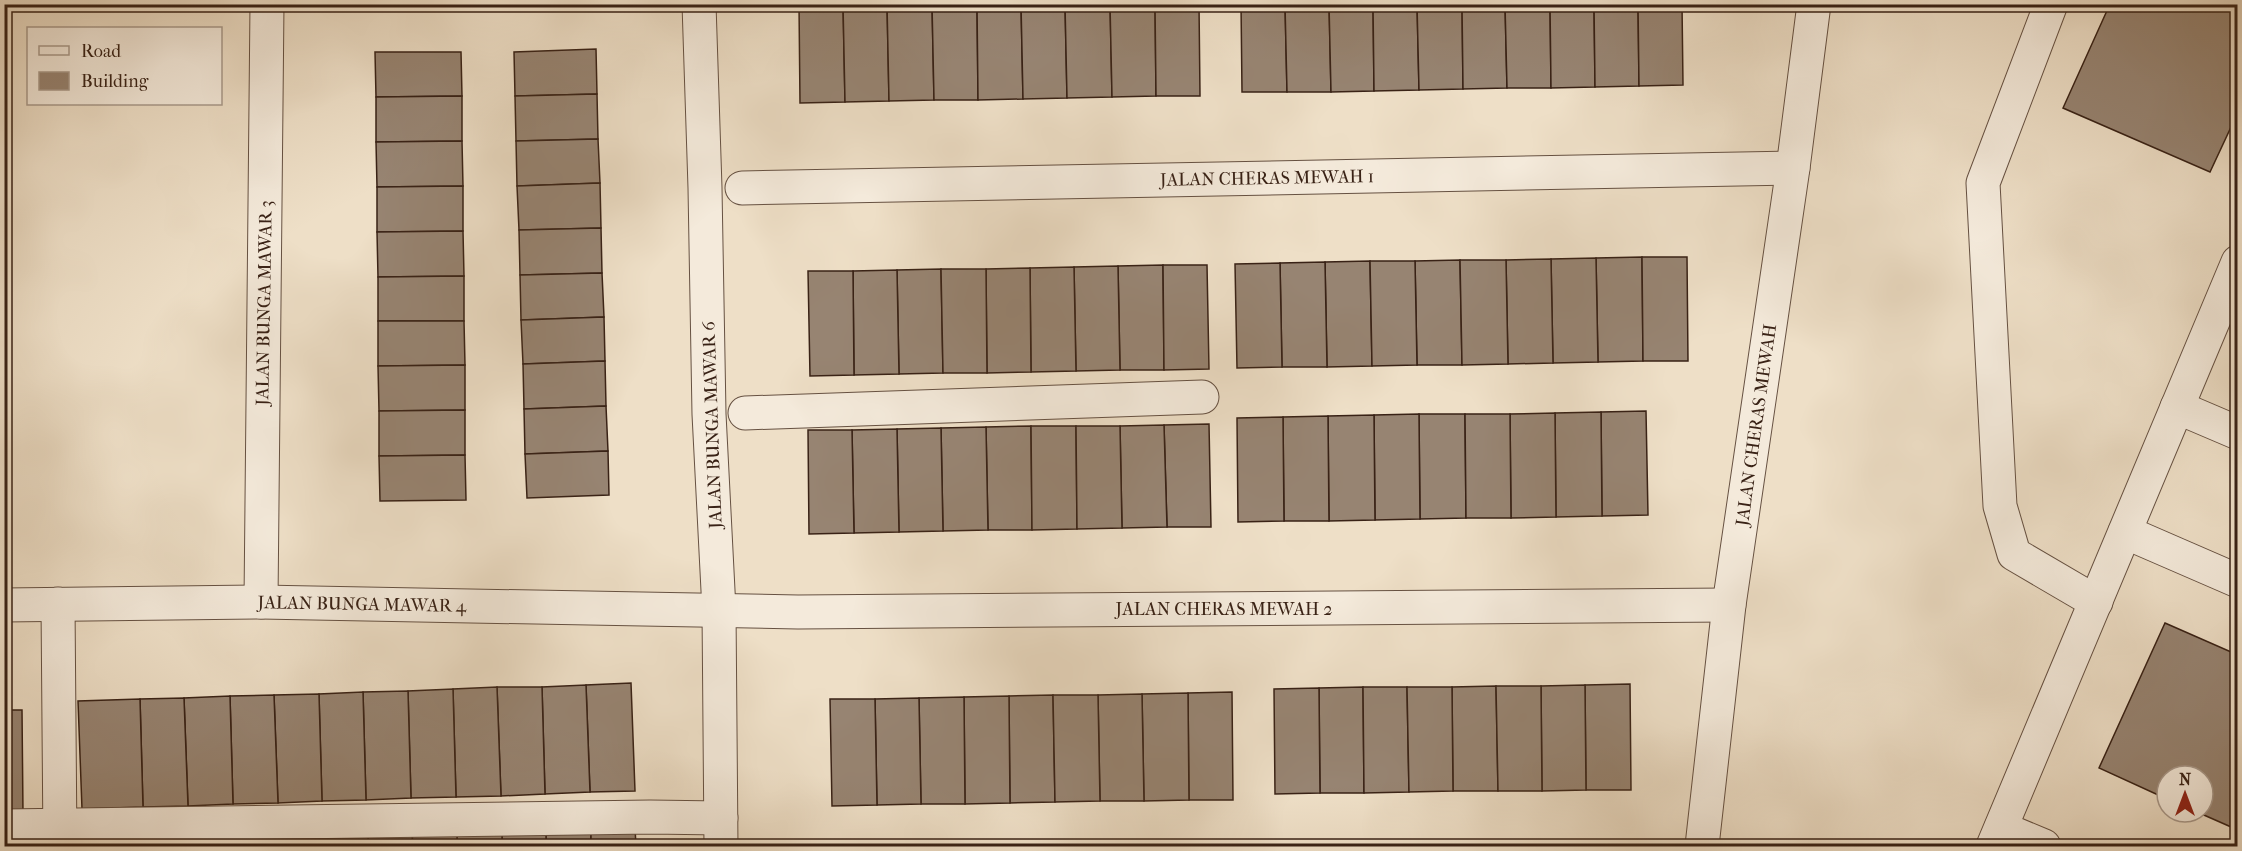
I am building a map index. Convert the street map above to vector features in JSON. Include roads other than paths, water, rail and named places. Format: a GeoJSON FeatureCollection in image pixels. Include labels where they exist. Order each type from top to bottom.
{"type":"FeatureCollection","features":[{"type":"Feature","properties":{"kind":"street","name":"JALAN BUNGA MAWAR 3"},"geometry":{"type":"LineString","coordinates":[[261,602],[267,4]]}},
{"type":"Feature","properties":{"kind":"street","name":"JALAN BUNGA MAWAR 6"},"geometry":{"type":"LineString","coordinates":[[699,4],[706,200],[709,414],[719,610],[721,832]]}},
{"type":"Feature","properties":{"kind":"street","name":"JALAN CHERAS MEWAH"},"geometry":{"type":"LineString","coordinates":[[1702,846],[1729,605],[1793,168],[1814,4]]}},
{"type":"Feature","properties":{"kind":"street"},"geometry":{"type":"LineString","coordinates":[[2051,4],[1983,183],[2000,506],[2014,554],[2096,602]]}},
{"type":"Feature","properties":{"kind":"street","name":"JALAN CHERAS MEWAH 1"},"geometry":{"type":"LineString","coordinates":[[742,188],[1793,168]]}},
{"type":"Feature","properties":{"kind":"street"},"geometry":{"type":"LineString","coordinates":[[2044,846],[1997,837],[2238,262]]}},
{"type":"Feature","properties":{"kind":"street"},"geometry":{"type":"LineString","coordinates":[[745,413],[1202,398]]}},
{"type":"Feature","properties":{"kind":"street"},"geometry":{"type":"LineString","coordinates":[[2177,407],[2238,434]]}},
{"type":"Feature","properties":{"kind":"street"},"geometry":{"type":"LineString","coordinates":[[2125,532],[2238,581]]}},
{"type":"Feature","properties":{"kind":"street","name":"JALAN BUNGA MAWAR 4"},"geometry":{"type":"LineString","coordinates":[[4,605],[261,602],[719,610]]}},
{"type":"Feature","properties":{"kind":"street"},"geometry":{"type":"LineString","coordinates":[[58,604],[60,836]]}},
{"type":"Feature","properties":{"kind":"street","name":"JALAN CHERAS MEWAH 2"},"geometry":{"type":"LineString","coordinates":[[719,610],[798,612],[1729,605]]}},
{"type":"Feature","properties":{"kind":"street"},"geometry":{"type":"LineString","coordinates":[[4,826],[60,836],[650,817],[721,832]]}}]}
